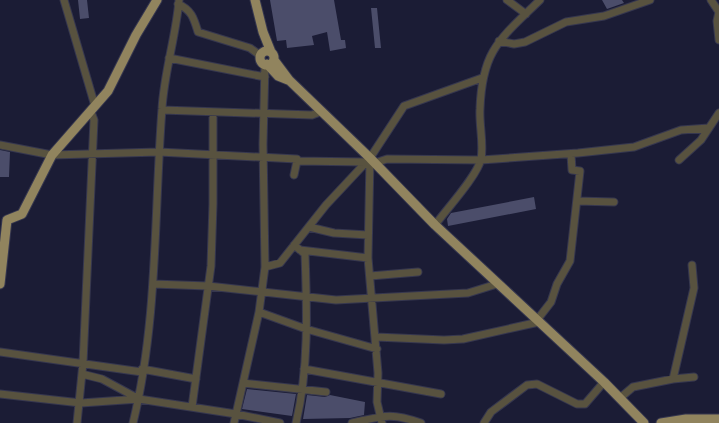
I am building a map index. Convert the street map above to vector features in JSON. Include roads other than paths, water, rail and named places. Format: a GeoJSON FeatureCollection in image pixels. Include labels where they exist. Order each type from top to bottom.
{"type":"FeatureCollection","features":[{"type":"Feature","properties":{"kind":"main road"},"geometry":{"type":"LineString","coordinates":[[0,284],[4,220],[22,214],[52,155],[108,91],[136,35],[157,0]]}},
{"type":"Feature","properties":{"kind":"main road"},"geometry":{"type":"LineString","coordinates":[[256,0],[259,16],[258,33],[267,58],[435,225],[604,382],[644,423]]}},
{"type":"Feature","properties":{"kind":"main road"},"geometry":{"type":"LineString","coordinates":[[661,423],[686,419],[719,419]]}},
{"type":"Feature","properties":{"kind":"street"},"geometry":{"type":"LineString","coordinates":[[64,0],[93,109],[94,120],[83,363],[77,423]]}},
{"type":"Feature","properties":{"kind":"street"},"geometry":{"type":"LineString","coordinates":[[507,0],[526,14]]}},
{"type":"Feature","properties":{"kind":"street"},"geometry":{"type":"LineString","coordinates":[[435,225],[466,184],[481,160],[480,110],[482,72],[499,41],[540,0]]}},
{"type":"Feature","properties":{"kind":"street"},"geometry":{"type":"LineString","coordinates":[[499,41],[514,44],[525,42],[566,22],[604,16],[650,0]]}},
{"type":"Feature","properties":{"kind":"street"},"geometry":{"type":"LineString","coordinates":[[711,0],[719,12],[717,21],[719,40]]}},
{"type":"Feature","properties":{"kind":"street"},"geometry":{"type":"LineString","coordinates":[[132,423],[139,399],[153,284],[162,110],[178,2],[192,13],[198,32],[250,48],[267,58],[263,114],[265,267],[259,312],[234,423]]}},
{"type":"Feature","properties":{"kind":"street"},"geometry":{"type":"LineString","coordinates":[[169,58],[265,77]]}},
{"type":"Feature","properties":{"kind":"street"},"geometry":{"type":"LineString","coordinates":[[265,267],[280,263],[297,248],[308,227],[326,205],[370,161],[404,106],[482,78]]}},
{"type":"Feature","properties":{"kind":"street"},"geometry":{"type":"LineString","coordinates":[[162,110],[312,116],[320,112]]}},
{"type":"Feature","properties":{"kind":"street"},"geometry":{"type":"LineString","coordinates":[[192,407],[208,286],[213,204],[213,112]]}},
{"type":"Feature","properties":{"kind":"street"},"geometry":{"type":"LineString","coordinates":[[679,160],[709,128],[719,113]]}},
{"type":"Feature","properties":{"kind":"street"},"geometry":{"type":"LineString","coordinates":[[294,175],[297,161],[370,161],[386,159],[481,160],[570,154],[634,147],[681,130],[709,128]]}},
{"type":"Feature","properties":{"kind":"street"},"geometry":{"type":"LineString","coordinates":[[0,145],[52,155],[159,152],[297,159]]}},
{"type":"Feature","properties":{"kind":"street"},"geometry":{"type":"LineString","coordinates":[[376,337],[463,339],[538,321],[551,302],[557,284],[568,268],[580,171],[572,170],[570,154]]}},
{"type":"Feature","properties":{"kind":"street"},"geometry":{"type":"LineString","coordinates":[[370,161],[368,258],[377,349],[377,402],[381,420]]}},
{"type":"Feature","properties":{"kind":"street"},"geometry":{"type":"LineString","coordinates":[[577,201],[614,202]]}},
{"type":"Feature","properties":{"kind":"street"},"geometry":{"type":"LineString","coordinates":[[308,227],[334,233],[368,235]]}},
{"type":"Feature","properties":{"kind":"street"},"geometry":{"type":"LineString","coordinates":[[297,248],[368,258]]}},
{"type":"Feature","properties":{"kind":"street"},"geometry":{"type":"LineString","coordinates":[[296,423],[302,388],[306,329],[305,254],[297,248]]}},
{"type":"Feature","properties":{"kind":"street"},"geometry":{"type":"LineString","coordinates":[[673,379],[694,288],[692,265]]}},
{"type":"Feature","properties":{"kind":"street"},"geometry":{"type":"LineString","coordinates":[[370,276],[418,272]]}},
{"type":"Feature","properties":{"kind":"street"},"geometry":{"type":"LineString","coordinates":[[153,284],[208,286],[336,300],[468,293],[497,284]]}},
{"type":"Feature","properties":{"kind":"street"},"geometry":{"type":"LineString","coordinates":[[259,312],[306,329],[377,349]]}},
{"type":"Feature","properties":{"kind":"street"},"geometry":{"type":"LineString","coordinates":[[0,352],[142,370],[196,380]]}},
{"type":"Feature","properties":{"kind":"street"},"geometry":{"type":"LineString","coordinates":[[304,369],[441,394]]}},
{"type":"Feature","properties":{"kind":"street"},"geometry":{"type":"LineString","coordinates":[[82,374],[102,379],[139,399]]}},
{"type":"Feature","properties":{"kind":"street"},"geometry":{"type":"LineString","coordinates":[[620,398],[633,386],[694,377]]}},
{"type":"Feature","properties":{"kind":"street"},"geometry":{"type":"LineString","coordinates":[[484,423],[491,412],[527,386],[537,384],[577,404],[585,404],[604,382]]}},
{"type":"Feature","properties":{"kind":"street"},"geometry":{"type":"LineString","coordinates":[[243,383],[326,392]]}},
{"type":"Feature","properties":{"kind":"street"},"geometry":{"type":"LineString","coordinates":[[0,394],[79,403],[139,399],[280,423]]}},
{"type":"Feature","properties":{"kind":"street"},"geometry":{"type":"LineString","coordinates":[[352,423],[400,416],[421,423]]}}]}
